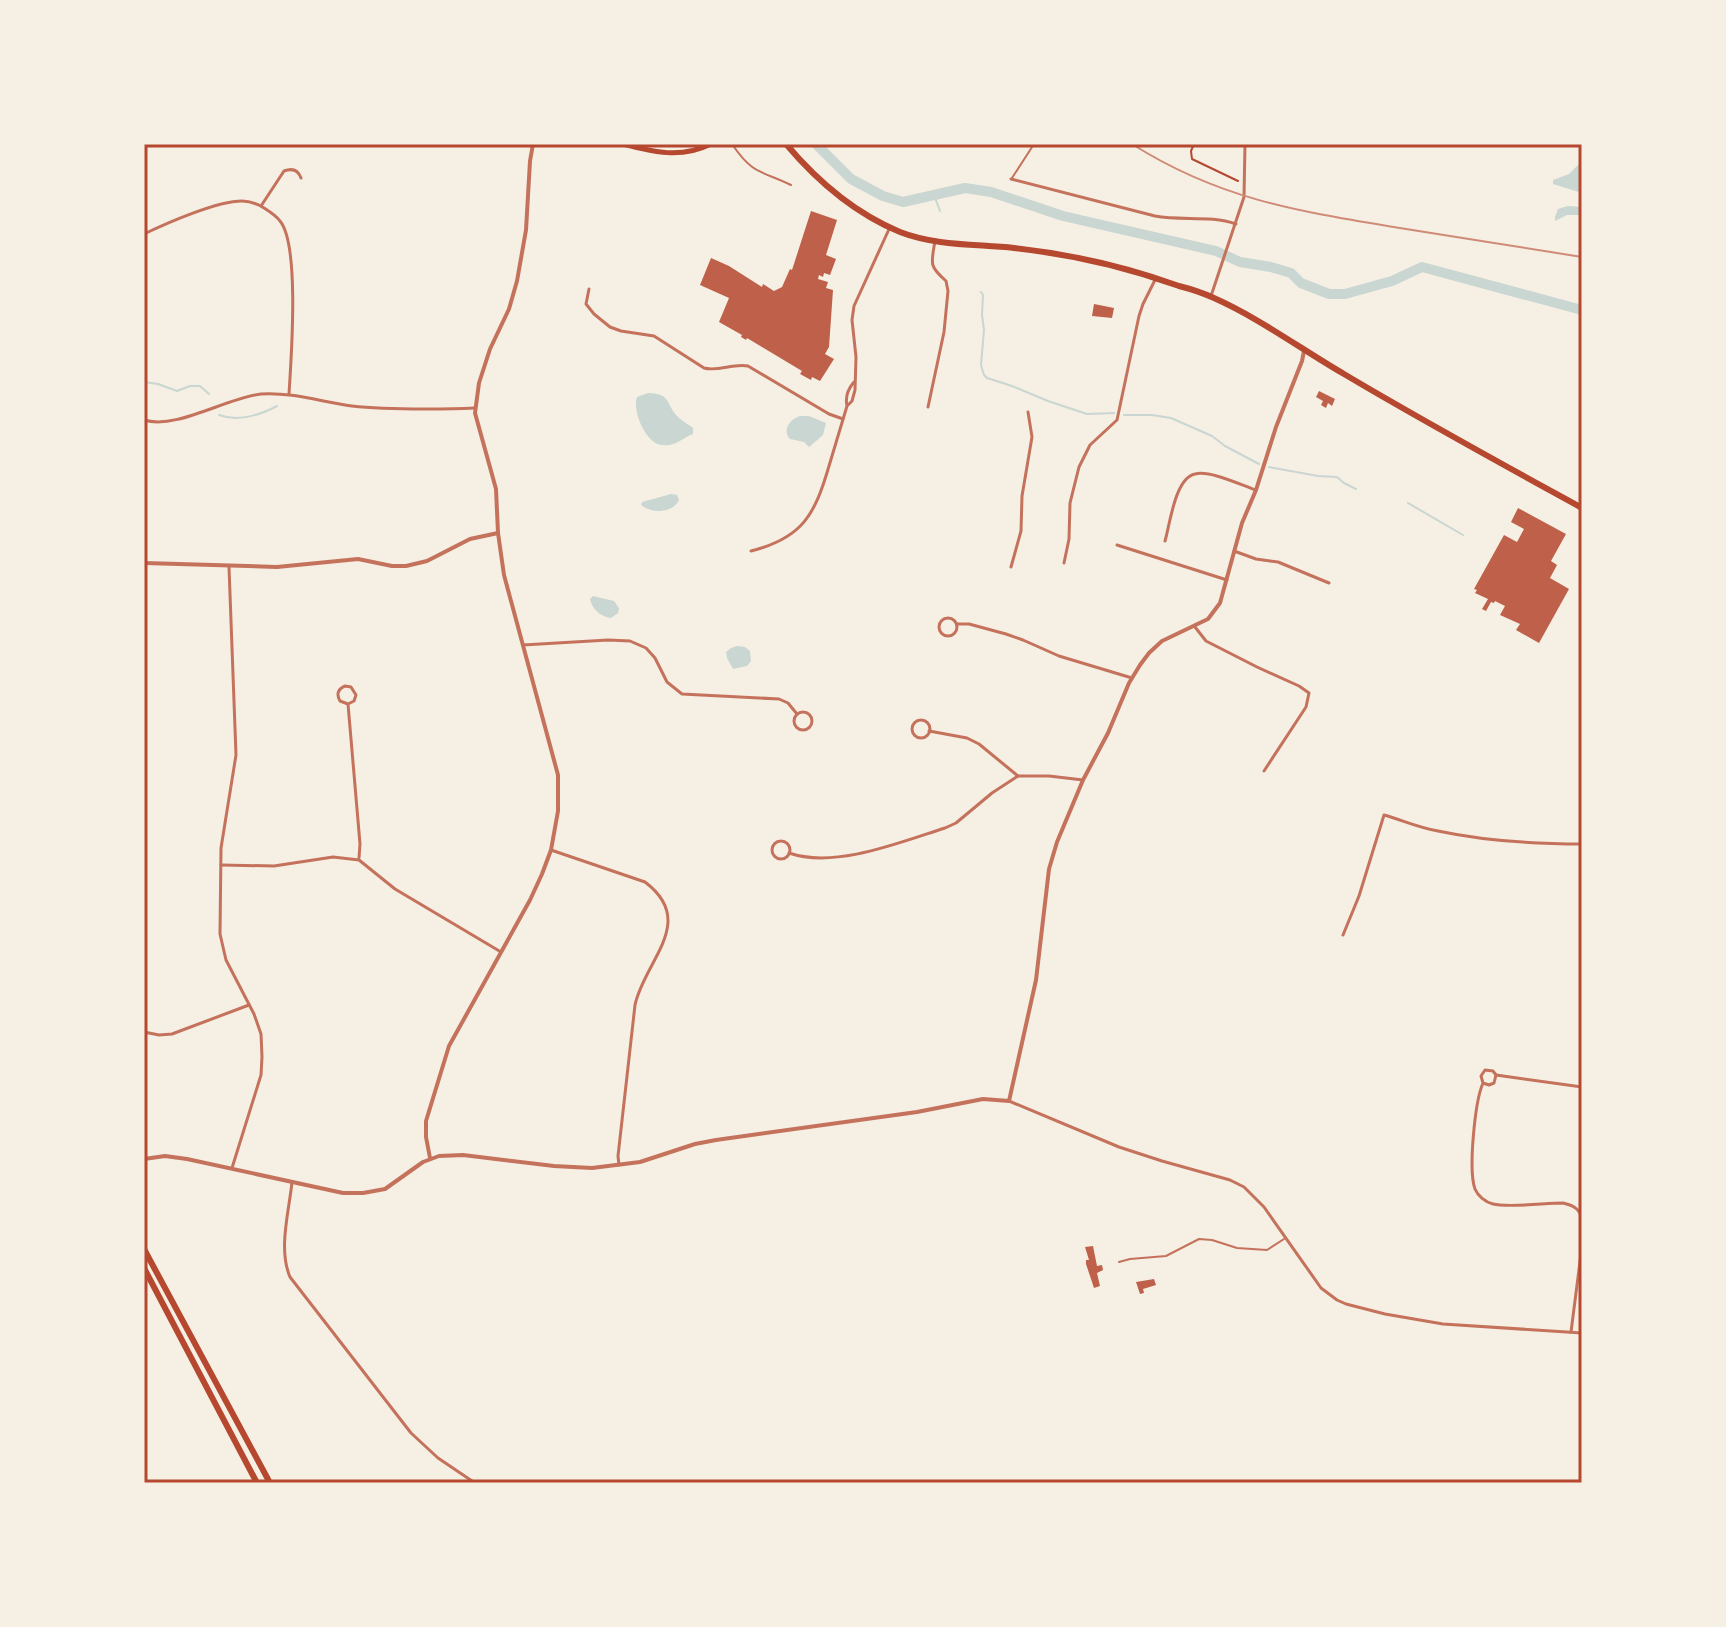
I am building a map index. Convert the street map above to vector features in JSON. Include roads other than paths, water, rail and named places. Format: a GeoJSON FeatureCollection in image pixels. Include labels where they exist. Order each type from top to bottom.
{"type":"FeatureCollection","features":[{"type":"Feature","properties":{"kind":"highway"},"geometry":{"type":"LineString","coordinates":[[786,144],[820,182],[850,204],[890,227],[914,236],[1027,250],[1102,264],[1211,296],[1430,424],[1582,508]]}},
{"type":"Feature","properties":{"kind":"highway"},"geometry":{"type":"LineString","coordinates":[[144,1249],[270,1483]]}},
{"type":"Feature","properties":{"kind":"highway"},"geometry":{"type":"LineString","coordinates":[[144,1268],[257,1483]]}},
{"type":"Feature","properties":{"kind":"main road"},"geometry":{"type":"LineString","coordinates":[[623,144],[674,154],[711,144]]}},
{"type":"Feature","properties":{"kind":"street"},"geometry":{"type":"LineString","coordinates":[[430,1158],[426,1121],[447,1051],[530,900],[551,850],[558,811],[558,775],[504,575],[496,489],[475,407],[488,356],[509,309],[517,281],[526,234],[533,144]]}},
{"type":"Feature","properties":{"kind":"street"},"geometry":{"type":"LineString","coordinates":[[1211,296],[1242,204],[1245,144]]}},
{"type":"Feature","properties":{"kind":"street"},"geometry":{"type":"LineString","coordinates":[[261,206],[284,171],[294,170],[301,178]]}},
{"type":"Feature","properties":{"kind":"street"},"geometry":{"type":"LineString","coordinates":[[1011,179],[1155,216],[1178,220],[1217,219],[1236,224]]}},
{"type":"Feature","properties":{"kind":"street"},"geometry":{"type":"LineString","coordinates":[[144,234],[230,202],[245,201],[261,206],[281,222],[289,250],[293,289],[289,395]]}},
{"type":"Feature","properties":{"kind":"street"},"geometry":{"type":"LineString","coordinates":[[751,551],[773,545],[797,530],[820,496],[847,406],[849,388],[854,382],[854,306],[890,227]]}},
{"type":"Feature","properties":{"kind":"street"},"geometry":{"type":"LineString","coordinates":[[928,407],[943,340],[948,291],[946,281],[932,267],[935,241]]}},
{"type":"Feature","properties":{"kind":"street"},"geometry":{"type":"LineString","coordinates":[[1064,563],[1069,539],[1070,503],[1079,467],[1090,445],[1119,417],[1139,316],[1156,278]]}},
{"type":"Feature","properties":{"kind":"street"},"geometry":{"type":"LineString","coordinates":[[589,289],[586,304],[610,327],[654,336],[710,370],[748,366],[829,414],[843,419]]}},
{"type":"Feature","properties":{"kind":"street"},"geometry":{"type":"LineString","coordinates":[[1009,1101],[1036,980],[1052,855],[1083,780],[1132,678],[1156,646],[1208,619],[1217,608],[1242,523],[1304,351]]}},
{"type":"Feature","properties":{"kind":"street"},"geometry":{"type":"LineString","coordinates":[[144,420],[165,422],[253,395],[289,395],[379,409],[448,410],[475,407]]}},
{"type":"Feature","properties":{"kind":"street"},"geometry":{"type":"LineString","coordinates":[[1011,567],[1021,531],[1022,496],[1032,437],[1028,412]]}},
{"type":"Feature","properties":{"kind":"street"},"geometry":{"type":"LineString","coordinates":[[1165,541],[1178,492],[1187,477],[1194,474],[1211,475],[1256,490]]}},
{"type":"Feature","properties":{"kind":"street"},"geometry":{"type":"LineString","coordinates":[[144,563],[277,567],[358,559],[392,566],[413,565],[470,539],[498,533]]}},
{"type":"Feature","properties":{"kind":"street"},"geometry":{"type":"LineString","coordinates":[[1117,545],[1227,580]]}},
{"type":"Feature","properties":{"kind":"street"},"geometry":{"type":"LineString","coordinates":[[1234,551],[1256,559],[1278,562],[1329,583]]}},
{"type":"Feature","properties":{"kind":"street"},"geometry":{"type":"LineString","coordinates":[[229,566],[236,755],[221,848],[220,934],[226,960],[261,1034],[262,1067],[232,1168]]}},
{"type":"Feature","properties":{"kind":"street"},"geometry":{"type":"LineString","coordinates":[[946,618],[954,619],[957,624],[956,632],[952,635],[943,635],[939,630],[939,624],[946,618]]}},
{"type":"Feature","properties":{"kind":"street"},"geometry":{"type":"LineString","coordinates":[[957,624],[1006,634],[1059,656],[1132,678]]}},
{"type":"Feature","properties":{"kind":"street"},"geometry":{"type":"LineString","coordinates":[[1194,626],[1206,641],[1309,693],[1306,707],[1264,771]]}},
{"type":"Feature","properties":{"kind":"street"},"geometry":{"type":"LineString","coordinates":[[523,645],[630,641],[646,648],[655,658],[667,682],[681,694],[779,699],[788,703],[797,714]]}},
{"type":"Feature","properties":{"kind":"street"},"geometry":{"type":"LineString","coordinates":[[345,686],[355,692],[355,698],[348,704],[338,698],[340,689],[345,686]]}},
{"type":"Feature","properties":{"kind":"street"},"geometry":{"type":"LineString","coordinates":[[348,704],[359,860]]}},
{"type":"Feature","properties":{"kind":"street"},"geometry":{"type":"LineString","coordinates":[[797,714],[809,714],[812,721],[809,728],[802,731],[796,728],[793,721],[797,714]]}},
{"type":"Feature","properties":{"kind":"street"},"geometry":{"type":"LineString","coordinates":[[922,720],[927,723],[929,731],[925,737],[917,737],[912,728],[914,723],[922,720]]}},
{"type":"Feature","properties":{"kind":"street"},"geometry":{"type":"LineString","coordinates":[[929,731],[967,738],[1018,776]]}},
{"type":"Feature","properties":{"kind":"street"},"geometry":{"type":"LineString","coordinates":[[789,853],[815,857],[862,853],[945,828],[1018,776],[1083,780]]}},
{"type":"Feature","properties":{"kind":"street"},"geometry":{"type":"LineString","coordinates":[[1343,935],[1359,896],[1384,815],[1453,834],[1527,844],[1582,844]]}},
{"type":"Feature","properties":{"kind":"street"},"geometry":{"type":"LineString","coordinates":[[784,841],[789,846],[789,853],[784,858],[777,858],[773,846],[776,842],[784,841]]}},
{"type":"Feature","properties":{"kind":"street"},"geometry":{"type":"LineString","coordinates":[[551,850],[645,882],[660,897],[666,910],[666,939],[635,1000],[619,1165]]}},
{"type":"Feature","properties":{"kind":"street"},"geometry":{"type":"LineString","coordinates":[[221,865],[274,866],[333,857],[359,860],[395,889],[501,952]]}},
{"type":"Feature","properties":{"kind":"street"},"geometry":{"type":"LineString","coordinates":[[144,1032],[172,1034],[249,1005]]}},
{"type":"Feature","properties":{"kind":"street"},"geometry":{"type":"LineString","coordinates":[[1582,1087],[1496,1075],[1491,1069],[1483,1071],[1475,1123],[1473,1175],[1477,1193],[1494,1205],[1571,1204],[1582,1218]]}},
{"type":"Feature","properties":{"kind":"street"},"geometry":{"type":"LineString","coordinates":[[1483,1083],[1494,1083],[1496,1075]]}},
{"type":"Feature","properties":{"kind":"street"},"geometry":{"type":"LineString","coordinates":[[144,1159],[175,1157],[343,1193],[375,1192],[396,1183],[430,1158],[449,1154],[573,1168],[619,1165],[716,1140],[917,1112],[983,1099],[1009,1101],[1119,1147],[1244,1187],[1264,1207],[1321,1288],[1346,1304],[1443,1324],[1582,1333]]}},
{"type":"Feature","properties":{"kind":"street"},"geometry":{"type":"LineString","coordinates":[[292,1182],[285,1252],[290,1277],[411,1433],[438,1458],[475,1483]]}},
{"type":"Feature","properties":{"kind":"street"},"geometry":{"type":"LineString","coordinates":[[1571,1332],[1582,1246]]}},
{"type":"Feature","properties":{"kind":"lane"},"geometry":{"type":"LineString","coordinates":[[732,144],[756,171],[775,176],[791,185]]}},
{"type":"Feature","properties":{"kind":"lane"},"geometry":{"type":"LineString","coordinates":[[1011,179],[1034,144]]}},
{"type":"Feature","properties":{"kind":"lane"},"geometry":{"type":"LineString","coordinates":[[1119,1262],[1166,1256],[1199,1239],[1237,1248],[1267,1250],[1285,1238]]}},
{"type":"Feature","properties":{"kind":"waterway"},"geometry":{"type":"LineString","coordinates":[[816,144],[851,179],[883,196],[903,202],[965,188],[991,192],[1063,216],[1216,251],[1240,262],[1291,273],[1301,283],[1329,294],[1345,294],[1392,281],[1422,267],[1582,310]]}},
{"type":"Feature","properties":{"kind":"waterway"},"geometry":{"type":"LineString","coordinates":[[934,195],[940,211]]}},
{"type":"Feature","properties":{"kind":"waterway"},"geometry":{"type":"LineString","coordinates":[[981,292],[984,330],[981,365],[987,378],[1087,414],[1114,413]]}},
{"type":"Feature","properties":{"kind":"waterway"},"geometry":{"type":"LineString","coordinates":[[144,382],[177,391],[200,386],[209,394]]}},
{"type":"Feature","properties":{"kind":"waterway"},"geometry":{"type":"LineString","coordinates":[[219,415],[234,418],[249,416],[277,406]]}},
{"type":"Feature","properties":{"kind":"waterway"},"geometry":{"type":"LineString","coordinates":[[1124,415],[1171,418],[1212,436],[1259,464]]}},
{"type":"Feature","properties":{"kind":"waterway"},"geometry":{"type":"LineString","coordinates":[[1269,467],[1337,477],[1356,489]]}},
{"type":"Feature","properties":{"kind":"waterway"},"geometry":{"type":"LineString","coordinates":[[1408,503],[1463,535]]}},
{"type":"Feature","properties":{"kind":"railway"},"geometry":{"type":"LineString","coordinates":[[1132,144],[1198,179],[1264,202],[1332,217],[1582,257]]}}]}
